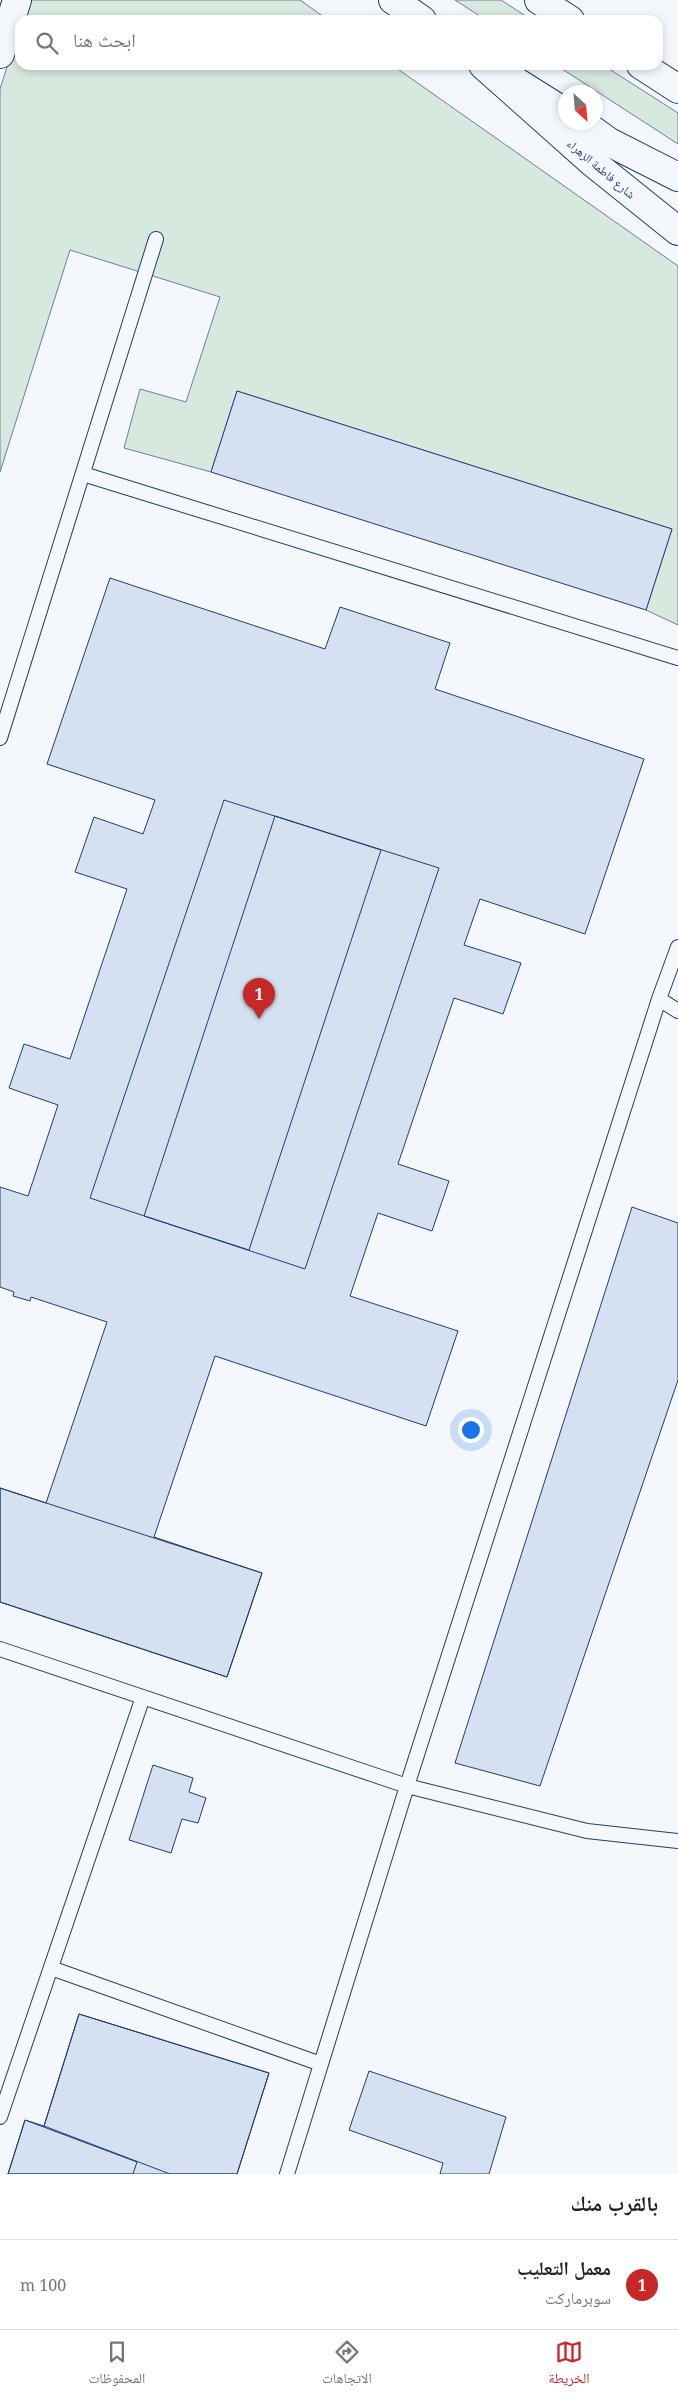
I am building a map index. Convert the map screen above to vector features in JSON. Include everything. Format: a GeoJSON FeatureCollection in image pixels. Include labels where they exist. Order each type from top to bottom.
{"type":"FeatureCollection","features":[{"type":"Feature","properties":{"kind":"main road"},"geometry":{"type":"LineString","coordinates":[[0,54],[17,0]]}},
{"type":"Feature","properties":{"kind":"main road"},"geometry":{"type":"LineString","coordinates":[[393,0],[415,15]]}},
{"type":"Feature","properties":{"kind":"main road"},"geometry":{"type":"LineString","coordinates":[[539,0],[562,15]]}},
{"type":"Feature","properties":{"kind":"main road","name":"شارع فاطمة الزهراء"},"geometry":{"type":"LineString","coordinates":[[489,70],[592,162],[678,231]]}},
{"type":"Feature","properties":{"kind":"main road"},"geometry":{"type":"LineString","coordinates":[[498,70],[558,107]]}},
{"type":"Feature","properties":{"kind":"main road"},"geometry":{"type":"LineString","coordinates":[[649,70],[678,89]]}},
{"type":"Feature","properties":{"kind":"main road"},"geometry":{"type":"LineString","coordinates":[[650,70],[678,84]]}},
{"type":"Feature","properties":{"kind":"main road"},"geometry":{"type":"LineString","coordinates":[[594,130],[628,152],[678,177]]}},
{"type":"Feature","properties":{"kind":"lane"},"geometry":{"type":"LineString","coordinates":[[0,738],[156,239]]}},
{"type":"Feature","properties":{"kind":"lane"},"geometry":{"type":"LineString","coordinates":[[83,474],[678,658]]}},
{"type":"Feature","properties":{"kind":"lane"},"geometry":{"type":"LineString","coordinates":[[287,2174],[407,1786],[678,947]]}},
{"type":"Feature","properties":{"kind":"lane"},"geometry":{"type":"LineString","coordinates":[[660,999],[678,1011]]}},
{"type":"Feature","properties":{"kind":"lane"},"geometry":{"type":"LineString","coordinates":[[0,1649],[407,1786],[587,1831],[678,1841]]}},
{"type":"Feature","properties":{"kind":"lane"},"geometry":{"type":"LineString","coordinates":[[0,2116],[143,1697]]}},
{"type":"Feature","properties":{"kind":"lane"},"geometry":{"type":"LineString","coordinates":[[51,1968],[321,2064]]}},
{"type":"Feature","properties":{"kind":"shaded area"},"geometry":{"type":"Polygon","coordinates":[[[28,0],[300,0],[321,15],[24,15],[28,0]]]}},
{"type":"Feature","properties":{"kind":"shaded area"},"geometry":{"type":"Polygon","coordinates":[[[455,0],[501,0],[524,15],[478,15],[455,0]]]}},
{"type":"Feature","properties":{"kind":"shaded area"},"geometry":{"type":"Polygon","coordinates":[[[15,42],[15,70],[399,70],[678,266],[678,625],[646,610],[672,529],[237,391],[211,472],[124,448],[140,389],[186,402],[220,297],[70,250],[0,472],[0,89],[15,42]]]}},
{"type":"Feature","properties":{"kind":"shaded area"},"geometry":{"type":"Polygon","coordinates":[[[564,70],[611,70],[678,113],[678,144],[603,95],[603,85],[587,85],[564,70]]]}},
{"type":"Feature","properties":{"kind":"building"},"geometry":{"type":"Polygon","coordinates":[[[237,391],[672,529],[646,610],[211,472],[237,391]]]}},
{"type":"Feature","properties":{"kind":"building"},"geometry":{"type":"Polygon","coordinates":[[[110,578],[325,649],[340,607],[450,643],[435,689],[644,759],[585,934],[480,899],[464,945],[521,963],[503,1014],[454,998],[398,1164],[449,1181],[432,1231],[378,1213],[350,1296],[458,1331],[426,1426],[215,1356],[154,1537],[262,1573],[227,1677],[0,1602],[0,1488],[46,1503],[107,1322],[31,1297],[30,1301],[13,1296],[14,1292],[0,1287],[0,1187],[28,1196],[58,1105],[9,1088],[24,1044],[70,1059],[127,889],[75,872],[94,817],[143,834],[155,800],[47,764],[110,578]]]}},
{"type":"Feature","properties":{"kind":"building"},"geometry":{"type":"Polygon","coordinates":[[[224,800],[439,868],[305,1269],[90,1198],[224,800]]]}},
{"type":"Feature","properties":{"kind":"building"},"geometry":{"type":"Polygon","coordinates":[[[275,816],[381,850],[249,1250],[144,1216],[275,816]]]}},
{"type":"Feature","properties":{"kind":"building"},"geometry":{"type":"Polygon","coordinates":[[[632,1207],[678,1223],[678,1380],[540,1786],[455,1763],[632,1207]]]}},
{"type":"Feature","properties":{"kind":"building"},"geometry":{"type":"Polygon","coordinates":[[[0,1488],[262,1573],[227,1677],[0,1602],[0,1488]]]}},
{"type":"Feature","properties":{"kind":"building"},"geometry":{"type":"Polygon","coordinates":[[[153,1765],[193,1778],[189,1792],[206,1798],[198,1823],[182,1819],[171,1853],[129,1840],[153,1765]]]}},
{"type":"Feature","properties":{"kind":"building"},"geometry":{"type":"Polygon","coordinates":[[[79,2014],[269,2073],[237,2174],[8,2174],[25,2120],[44,2126],[79,2014]]]}},
{"type":"Feature","properties":{"kind":"building"},"geometry":{"type":"Polygon","coordinates":[[[79,2014],[269,2073],[237,2174],[170,2174],[44,2126],[79,2014]]]}},
{"type":"Feature","properties":{"kind":"building"},"geometry":{"type":"Polygon","coordinates":[[[369,2071],[506,2117],[489,2174],[440,2174],[443,2163],[349,2130],[369,2071]]]}},
{"type":"Feature","properties":{"kind":"building"},"geometry":{"type":"Polygon","coordinates":[[[25,2120],[137,2162],[133,2174],[8,2174],[25,2120]]]}},
{"type":"Feature","properties":{"kind":"place","name":"معمل التعليب"},"geometry":{"type":"Point","coordinates":[259,1019]}}]}
